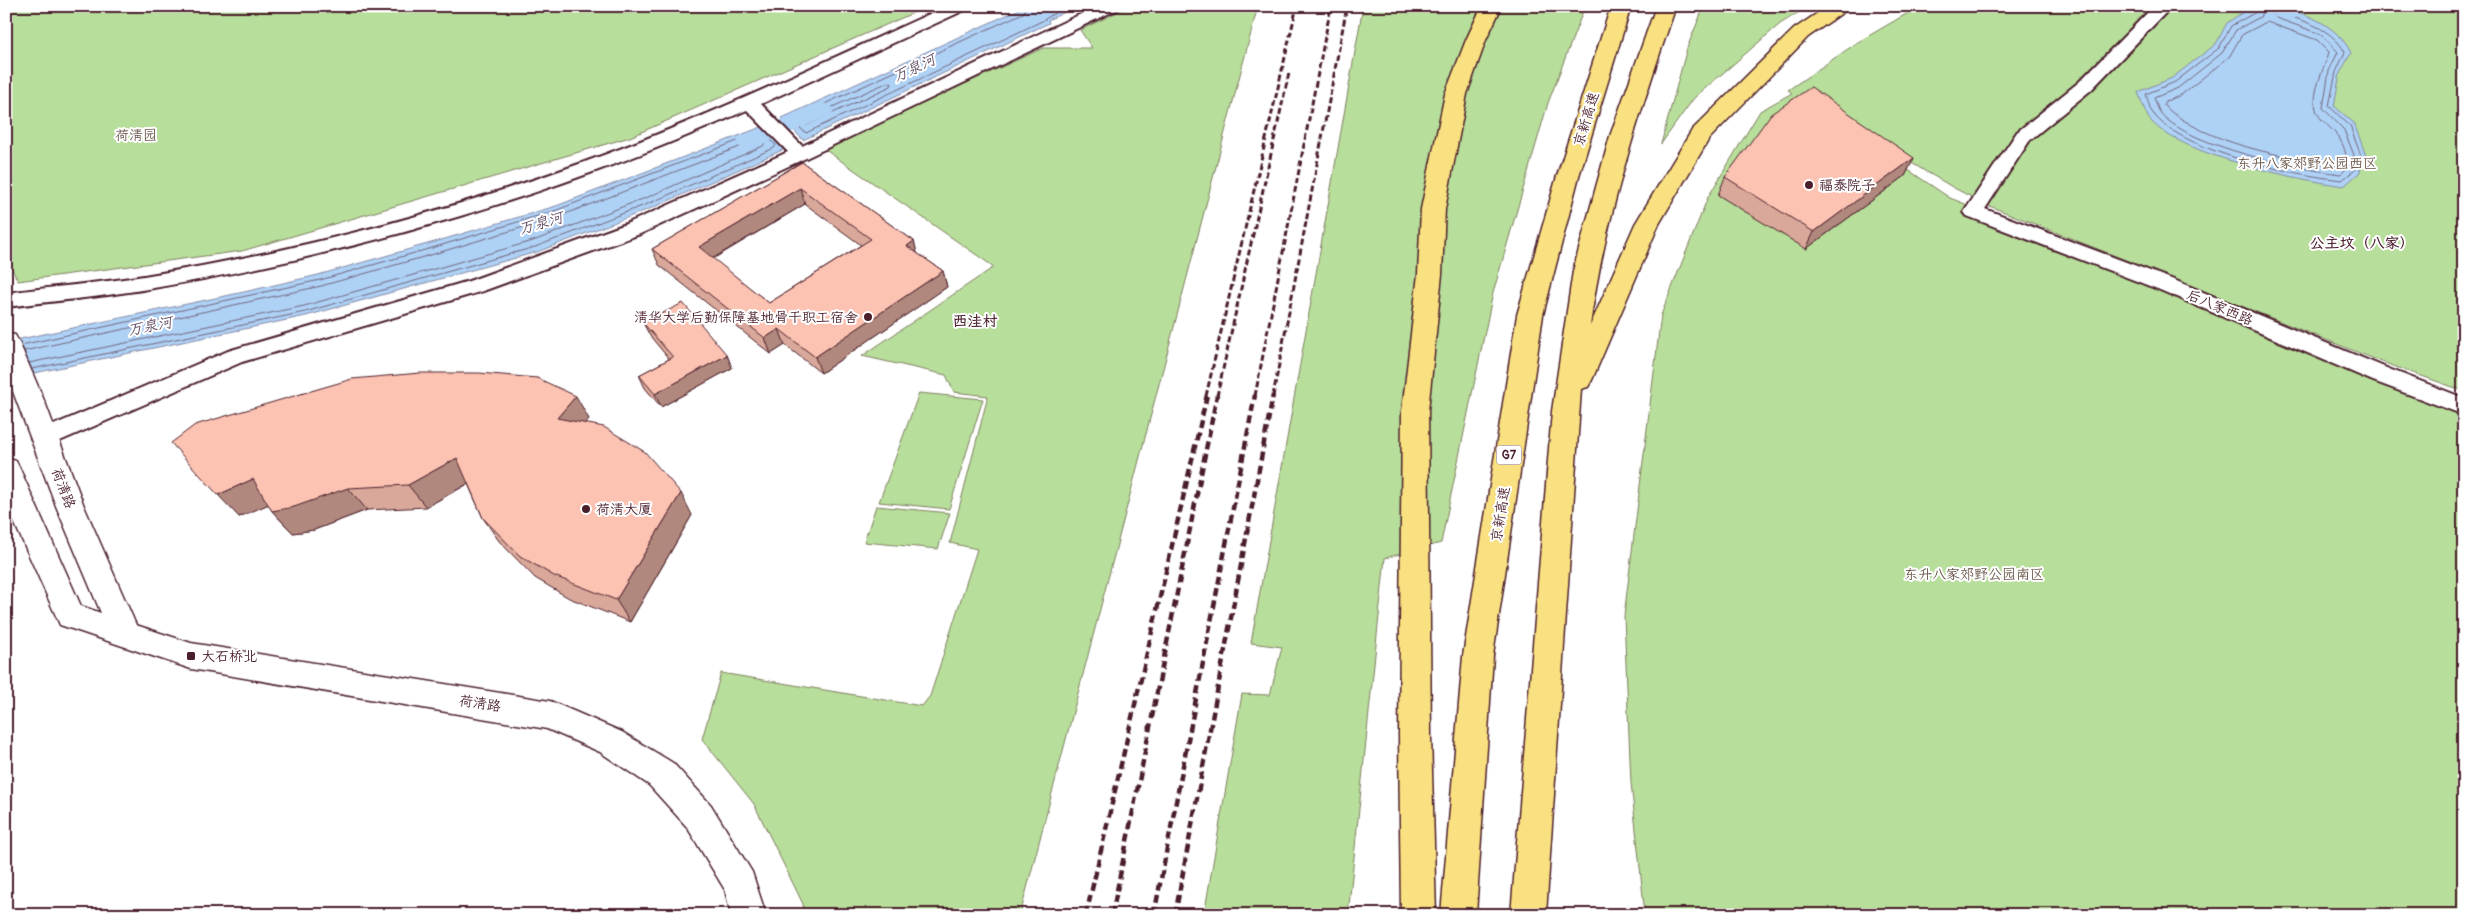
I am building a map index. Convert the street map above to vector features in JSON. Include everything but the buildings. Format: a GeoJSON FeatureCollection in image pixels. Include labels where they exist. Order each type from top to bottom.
{"type":"FeatureCollection","features":[{"type":"Feature","properties":{"kind":"highway"},"geometry":{"type":"LineString","coordinates":[[1419,915],[1415,735],[1415,411],[1430,274],[1433,209],[1456,94],[1476,40],[1492,6]]}},
{"type":"Feature","properties":{"kind":"highway","name":"京新高速"},"geometry":{"type":"LineString","coordinates":[[1458,915],[1478,656],[1530,315],[1568,176],[1622,6]]}},
{"type":"Feature","properties":{"kind":"highway"},"geometry":{"type":"LineString","coordinates":[[1528,915],[1565,411],[1585,271],[1621,136],[1666,6]]}},
{"type":"Feature","properties":{"kind":"highway"},"geometry":{"type":"LineString","coordinates":[[1565,411],[1647,224],[1700,135],[1801,33],[1842,6]]}},
{"type":"Feature","properties":{"kind":"main road","name":"荷清路"},"geometry":{"type":"LineString","coordinates":[[6,342],[33,406],[70,506],[124,632]]}},
{"type":"Feature","properties":{"kind":"main road","name":"荷清路"},"geometry":{"type":"LineString","coordinates":[[6,469],[71,616],[124,632],[151,644],[191,656],[550,715],[602,738],[661,774],[699,816],[740,884],[749,915]]}},
{"type":"Feature","properties":{"kind":"street"},"geometry":{"type":"LineString","coordinates":[[6,300],[165,279],[327,246],[464,207],[651,144],[961,6]]}},
{"type":"Feature","properties":{"kind":"street"},"geometry":{"type":"LineString","coordinates":[[45,438],[235,356],[476,286],[633,230],[800,154],[1112,6]]}},
{"type":"Feature","properties":{"kind":"street","name":"后八家西路"},"geometry":{"type":"LineString","coordinates":[[2164,6],[2141,27],[2085,86],[2023,136],[1974,212],[2167,285],[2381,375],[2464,407]]}},
{"type":"Feature","properties":{"kind":"street"},"geometry":{"type":"LineString","coordinates":[[749,102],[800,154]]}},
{"type":"Feature","properties":{"kind":"green space","name":"荷清园"},"geometry":{"type":"Polygon","coordinates":[[[6,6],[929,6],[630,137],[242,251],[18,281],[6,257],[6,6]]]}},
{"type":"Feature","properties":{"kind":"green space"},"geometry":{"type":"Polygon","coordinates":[[[1130,6],[1258,6],[1020,915],[804,915],[803,904],[754,804],[702,739],[721,673],[922,706],[930,696],[977,549],[950,543],[988,396],[954,392],[946,375],[862,356],[994,267],[824,149],[1043,48],[1092,48],[1080,30],[1130,6]]]}},
{"type":"Feature","properties":{"kind":"green space"},"geometry":{"type":"Polygon","coordinates":[[[1363,6],[1585,6],[1548,103],[1493,293],[1441,543],[1385,558],[1348,915],[1204,915],[1242,694],[1270,695],[1282,647],[1251,643],[1363,6]]]}},
{"type":"Feature","properties":{"kind":"green space"},"geometry":{"type":"Polygon","coordinates":[[[1704,6],[1809,6],[1780,24],[1694,98],[1661,144],[1687,48],[1704,6]]]}},
{"type":"Feature","properties":{"kind":"green space","name":"东升八家郊野公园南区"},"geometry":{"type":"Polygon","coordinates":[[[1920,6],[2464,6],[2464,391],[2382,362],[1987,205],[1954,188],[1804,100],[1950,198],[2464,398],[2464,915],[1645,915],[1631,783],[1624,616],[1661,315],[1708,197],[1760,111],[1792,93],[1788,90],[1858,42],[1920,6]]]}},
{"type":"Feature","properties":{"kind":"green space"},"geometry":{"type":"Polygon","coordinates":[[[919,393],[983,399],[949,509],[879,502],[919,393]]]}},
{"type":"Feature","properties":{"kind":"green space"},"geometry":{"type":"Polygon","coordinates":[[[876,506],[950,513],[938,549],[864,542],[876,506]]]}},
{"type":"Feature","properties":{"kind":"water"},"geometry":{"type":"Polygon","coordinates":[[[1026,6],[1078,6],[1048,20],[1049,23],[803,140],[782,118],[1026,6]]]}},
{"type":"Feature","properties":{"kind":"water"},"geometry":{"type":"Polygon","coordinates":[[[2260,6],[2286,9],[2313,18],[2336,33],[2351,53],[2340,73],[2334,106],[2354,123],[2366,156],[2359,173],[2344,186],[2298,178],[2209,154],[2183,143],[2162,130],[2148,117],[2138,92],[2172,78],[2216,44],[2227,23],[2243,12],[2260,6]]]}},
{"type":"Feature","properties":{"kind":"water"},"geometry":{"type":"Polygon","coordinates":[[[764,126],[787,148],[652,208],[537,252],[306,316],[6,379],[6,342],[318,275],[431,243],[556,206],[764,126]]]}},
{"type":"Feature","properties":{"kind":"waterway"},"geometry":{"type":"LineString","coordinates":[[2286,10],[2287,6]]}},
{"type":"Feature","properties":{"kind":"waterway","name":"万泉河"},"geometry":{"type":"LineString","coordinates":[[748,142],[823,110]]}},
{"type":"Feature","properties":{"kind":"railway"},"geometry":{"type":"LineString","coordinates":[[1206,396],[1297,6]]}},
{"type":"Feature","properties":{"kind":"railway"},"geometry":{"type":"LineString","coordinates":[[1255,396],[1331,6]]}},
{"type":"Feature","properties":{"kind":"railway"},"geometry":{"type":"LineString","coordinates":[[1273,396],[1347,6]]}},
{"type":"Feature","properties":{"kind":"railway"},"geometry":{"type":"LineString","coordinates":[[1217,396],[1289,73]]}},
{"type":"Feature","properties":{"kind":"railway"},"geometry":{"type":"LineString","coordinates":[[1086,915],[1207,395]]}},
{"type":"Feature","properties":{"kind":"railway"},"geometry":{"type":"LineString","coordinates":[[1112,915],[1217,395]]}},
{"type":"Feature","properties":{"kind":"railway"},"geometry":{"type":"LineString","coordinates":[[1154,915],[1255,395]]}},
{"type":"Feature","properties":{"kind":"railway"},"geometry":{"type":"LineString","coordinates":[[1175,915],[1273,395]]}},
{"type":"Feature","properties":{"kind":"place","name":"福泰院子"},"geometry":{"type":"Point","coordinates":[1809,185]}},
{"type":"Feature","properties":{"kind":"place","name":"清华大学后勤保障基地骨干职工宿舍"},"geometry":{"type":"Point","coordinates":[868,317]}},
{"type":"Feature","properties":{"kind":"place","name":"荷清大厦"},"geometry":{"type":"Point","coordinates":[586,509]}},
{"type":"Feature","properties":{"kind":"place","name":"大石桥北"},"geometry":{"type":"Point","coordinates":[191,656]}},
{"type":"Feature","properties":{"kind":"district","name":"公主坟（八家）"},"geometry":{"type":"Point","coordinates":[2362,243]}},
{"type":"Feature","properties":{"kind":"district","name":"西洼村"},"geometry":{"type":"Point","coordinates":[975,321]}},
{"type":"Feature","properties":{"kind":"park label","name":"东升八家郊野公园西区"},"geometry":{"type":"Point","coordinates":[2307,163]}}]}
